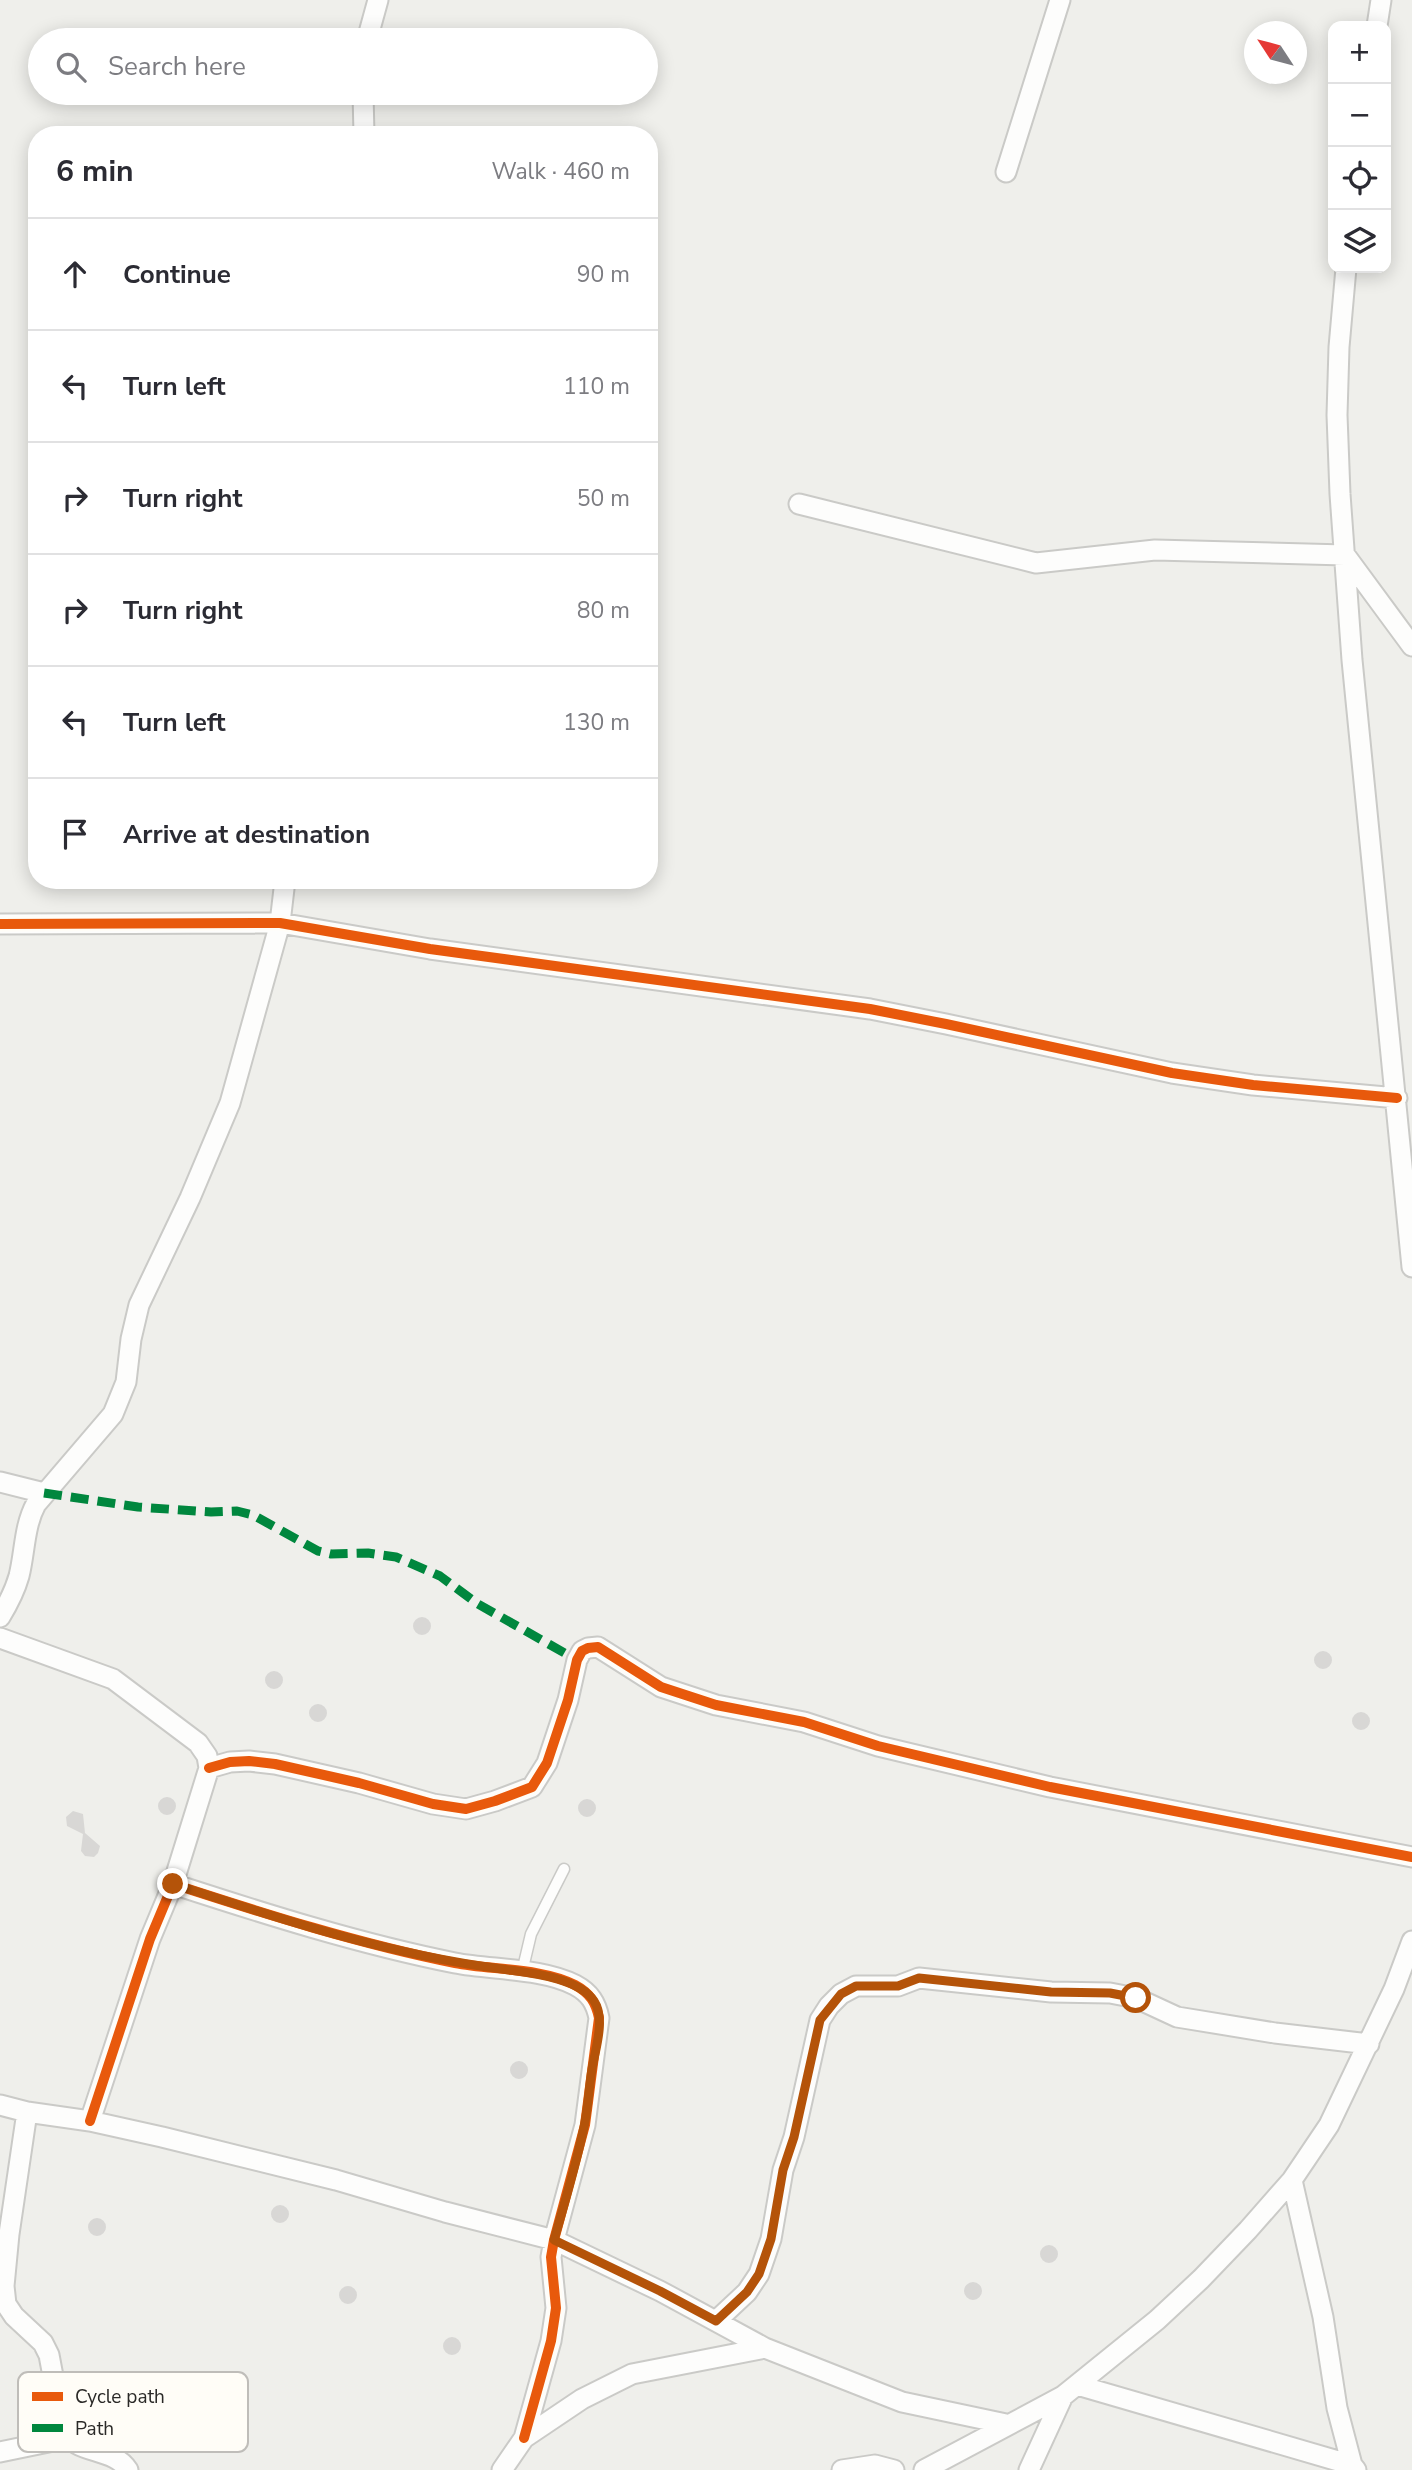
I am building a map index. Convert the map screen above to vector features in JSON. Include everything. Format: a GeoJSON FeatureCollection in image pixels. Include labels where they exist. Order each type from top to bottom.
{"type":"FeatureCollection","features":[{"type":"Feature","properties":{"kind":"street"},"geometry":{"type":"LineString","coordinates":[[370,28],[378,0]]}},
{"type":"Feature","properties":{"kind":"street"},"geometry":{"type":"LineString","coordinates":[[1006,172],[1060,0]]}},
{"type":"Feature","properties":{"kind":"street"},"geometry":{"type":"LineString","coordinates":[[1378,21],[1381,0]]}},
{"type":"Feature","properties":{"kind":"street"},"geometry":{"type":"LineString","coordinates":[[363,105],[364,126]]}},
{"type":"Feature","properties":{"kind":"street"},"geometry":{"type":"LineString","coordinates":[[1346,273],[1339,346],[1337,415],[1340,494],[1352,660],[1412,1267]]}},
{"type":"Feature","properties":{"kind":"street"},"geometry":{"type":"LineString","coordinates":[[799,504],[1036,563],[1155,550],[1345,555]]}},
{"type":"Feature","properties":{"kind":"street"},"geometry":{"type":"LineString","coordinates":[[1345,555],[1412,646]]}},
{"type":"Feature","properties":{"kind":"street"},"geometry":{"type":"LineString","coordinates":[[0,1617],[19,1577],[29,1516],[44,1493],[113,1413],[126,1382],[131,1339],[139,1305],[190,1198],[230,1103],[280,923],[284,889]]}},
{"type":"Feature","properties":{"kind":"street"},"geometry":{"type":"LineString","coordinates":[[0,924],[280,923],[430,948],[870,1009],[1172,1073],[1253,1085],[1397,1098]]}},
{"type":"Feature","properties":{"kind":"street"},"geometry":{"type":"LineString","coordinates":[[0,1482],[44,1493]]}},
{"type":"Feature","properties":{"kind":"street"},"geometry":{"type":"LineString","coordinates":[[0,1638],[113,1679],[198,1743],[207,1756],[209,1768],[173,1884],[150,1939],[90,2121]]}},
{"type":"Feature","properties":{"kind":"street"},"geometry":{"type":"LineString","coordinates":[[209,1768],[249,1760],[359,1783],[433,1804],[466,1809],[495,1801],[532,1787],[547,1763],[568,1700],[577,1660],[582,1651],[597,1647],[661,1686],[716,1705],[804,1722],[878,1746],[1050,1787],[1412,1857]]}},
{"type":"Feature","properties":{"kind":"street"},"geometry":{"type":"LineString","coordinates":[[173,1884],[372,1944],[457,1964],[522,1972],[574,1984],[596,2003],[599,2018],[585,2124],[551,2257],[556,2308],[551,2341],[524,2438],[502,2470]]}},
{"type":"Feature","properties":{"kind":"street"},"geometry":{"type":"LineString","coordinates":[[924,2470],[1070,2390],[1157,2320],[1192,2287],[1292,2180],[1329,2125],[1394,1989],[1412,1941]]}},
{"type":"Feature","properties":{"kind":"street"},"geometry":{"type":"LineString","coordinates":[[716,2321],[747,2292],[759,2274],[771,2239],[783,2170],[794,2137],[820,2020],[841,1994],[856,1986],[898,1986],[919,1978],[1051,1992],[1110,1993],[1136,1998],[1177,2017],[1275,2033],[1369,2044]]}},
{"type":"Feature","properties":{"kind":"street"},"geometry":{"type":"LineString","coordinates":[[0,2105],[27,2112],[90,2121],[336,2180],[554,2240],[660,2291],[765,2348],[902,2402],[1006,2424]]}},
{"type":"Feature","properties":{"kind":"street"},"geometry":{"type":"LineString","coordinates":[[27,2112],[4,2286],[6,2304],[13,2316],[43,2343],[52,2372]]}},
{"type":"Feature","properties":{"kind":"street"},"geometry":{"type":"LineString","coordinates":[[1292,2180],[1323,2316],[1337,2408],[1354,2468]]}},
{"type":"Feature","properties":{"kind":"street"},"geometry":{"type":"LineString","coordinates":[[524,2438],[582,2399],[632,2374],[765,2348]]}},
{"type":"Feature","properties":{"kind":"street"},"geometry":{"type":"LineString","coordinates":[[1070,2390],[1354,2468]]}},
{"type":"Feature","properties":{"kind":"street"},"geometry":{"type":"LineString","coordinates":[[1029,2470],[1070,2390]]}},
{"type":"Feature","properties":{"kind":"street"},"geometry":{"type":"LineString","coordinates":[[0,2452],[18,2448]]}},
{"type":"Feature","properties":{"kind":"street"},"geometry":{"type":"LineString","coordinates":[[99,2452],[116,2458],[128,2470]]}},
{"type":"Feature","properties":{"kind":"street"},"geometry":{"type":"LineString","coordinates":[[842,2470],[875,2465],[894,2470]]}},
{"type":"Feature","properties":{"kind":"lane"},"geometry":{"type":"LineString","coordinates":[[522,1972],[531,1934],[564,1869]]}},
{"type":"Feature","properties":{"kind":"building"},"geometry":{"type":"Polygon","coordinates":[[[418,1617],[426,1617],[431,1626],[429,1633],[418,1635],[413,1630],[413,1622],[418,1617]]]}},
{"type":"Feature","properties":{"kind":"building"},"geometry":{"type":"Polygon","coordinates":[[[1319,1651],[1327,1651],[1332,1660],[1330,1667],[1319,1669],[1314,1664],[1314,1656],[1319,1651]]]}},
{"type":"Feature","properties":{"kind":"building"},"geometry":{"type":"Polygon","coordinates":[[[270,1671],[278,1671],[283,1680],[281,1687],[270,1689],[265,1684],[265,1676],[270,1671]]]}},
{"type":"Feature","properties":{"kind":"building"},"geometry":{"type":"Polygon","coordinates":[[[314,1704],[322,1704],[327,1713],[325,1720],[314,1722],[309,1717],[309,1709],[314,1704]]]}},
{"type":"Feature","properties":{"kind":"building"},"geometry":{"type":"Polygon","coordinates":[[[1357,1712],[1365,1712],[1370,1721],[1368,1728],[1357,1730],[1352,1725],[1352,1717],[1357,1712]]]}},
{"type":"Feature","properties":{"kind":"building"},"geometry":{"type":"Polygon","coordinates":[[[163,1797],[171,1797],[176,1806],[174,1813],[163,1815],[158,1810],[158,1802],[163,1797]]]}},
{"type":"Feature","properties":{"kind":"building"},"geometry":{"type":"Polygon","coordinates":[[[583,1799],[591,1799],[596,1808],[594,1815],[583,1817],[578,1812],[578,1804],[583,1799]]]}},
{"type":"Feature","properties":{"kind":"building"},"geometry":{"type":"Polygon","coordinates":[[[73,1811],[83,1814],[85,1833],[100,1846],[94,1857],[85,1856],[81,1851],[83,1834],[67,1826],[66,1817],[73,1811]]]}},
{"type":"Feature","properties":{"kind":"building"},"geometry":{"type":"Polygon","coordinates":[[[515,2061],[523,2061],[528,2070],[526,2077],[515,2079],[510,2074],[510,2066],[515,2061]]]}},
{"type":"Feature","properties":{"kind":"building"},"geometry":{"type":"Polygon","coordinates":[[[276,2205],[284,2205],[289,2214],[287,2221],[276,2223],[271,2218],[271,2210],[276,2205]]]}},
{"type":"Feature","properties":{"kind":"building"},"geometry":{"type":"Polygon","coordinates":[[[93,2218],[101,2218],[106,2227],[104,2234],[93,2236],[88,2231],[88,2223],[93,2218]]]}},
{"type":"Feature","properties":{"kind":"building"},"geometry":{"type":"Polygon","coordinates":[[[1045,2245],[1053,2245],[1058,2254],[1056,2261],[1045,2263],[1040,2258],[1040,2250],[1045,2245]]]}},
{"type":"Feature","properties":{"kind":"building"},"geometry":{"type":"Polygon","coordinates":[[[969,2282],[977,2282],[982,2291],[980,2298],[969,2300],[964,2295],[964,2287],[969,2282]]]}},
{"type":"Feature","properties":{"kind":"building"},"geometry":{"type":"Polygon","coordinates":[[[344,2286],[352,2286],[357,2295],[355,2302],[344,2304],[339,2299],[339,2291],[344,2286]]]}},
{"type":"Feature","properties":{"kind":"building"},"geometry":{"type":"Polygon","coordinates":[[[448,2337],[456,2337],[461,2346],[459,2353],[448,2355],[443,2350],[443,2342],[448,2337]]]}},
{"type":"Feature","properties":{"kind":"marked path"},"geometry":{"type":"LineString","coordinates":[[44,1493],[138,1507],[237,1511],[253,1515],[318,1551],[396,1557],[440,1576],[478,1604],[577,1660]]}},
{"type":"Feature","properties":{"kind":"cycle path"},"geometry":{"type":"LineString","coordinates":[[0,924],[280,923],[430,949],[870,1009],[1172,1073],[1253,1085],[1397,1098]]}},
{"type":"Feature","properties":{"kind":"cycle path"},"geometry":{"type":"LineString","coordinates":[[209,1768],[230,1762],[249,1761],[275,1764],[359,1783],[433,1804],[466,1809],[495,1801],[532,1787],[547,1763],[568,1700],[577,1660],[582,1651],[598,1647],[661,1687],[716,1705],[804,1722],[878,1746],[1050,1787],[1412,1857]]}},
{"type":"Feature","properties":{"kind":"cycle path"},"geometry":{"type":"LineString","coordinates":[[90,2121],[150,1939],[173,1884],[348,1938],[455,1963],[548,1975],[585,1991],[592,1999],[599,2018],[585,2125],[554,2240],[551,2257],[556,2308],[551,2341],[524,2438]]}},
{"type":"Feature","properties":{"kind":"route"},"geometry":{"type":"LineString","coordinates":[[173,1884],[372,1944],[457,1964],[547,1977],[574,1984],[587,1993],[596,2003],[599,2018],[597,2037],[585,2124],[554,2240],[716,2321],[747,2292],[759,2274],[771,2239],[783,2170],[794,2137],[820,2020],[841,1994],[856,1986],[898,1986],[919,1978],[1051,1992],[1110,1993],[1136,1998]]}}]}
